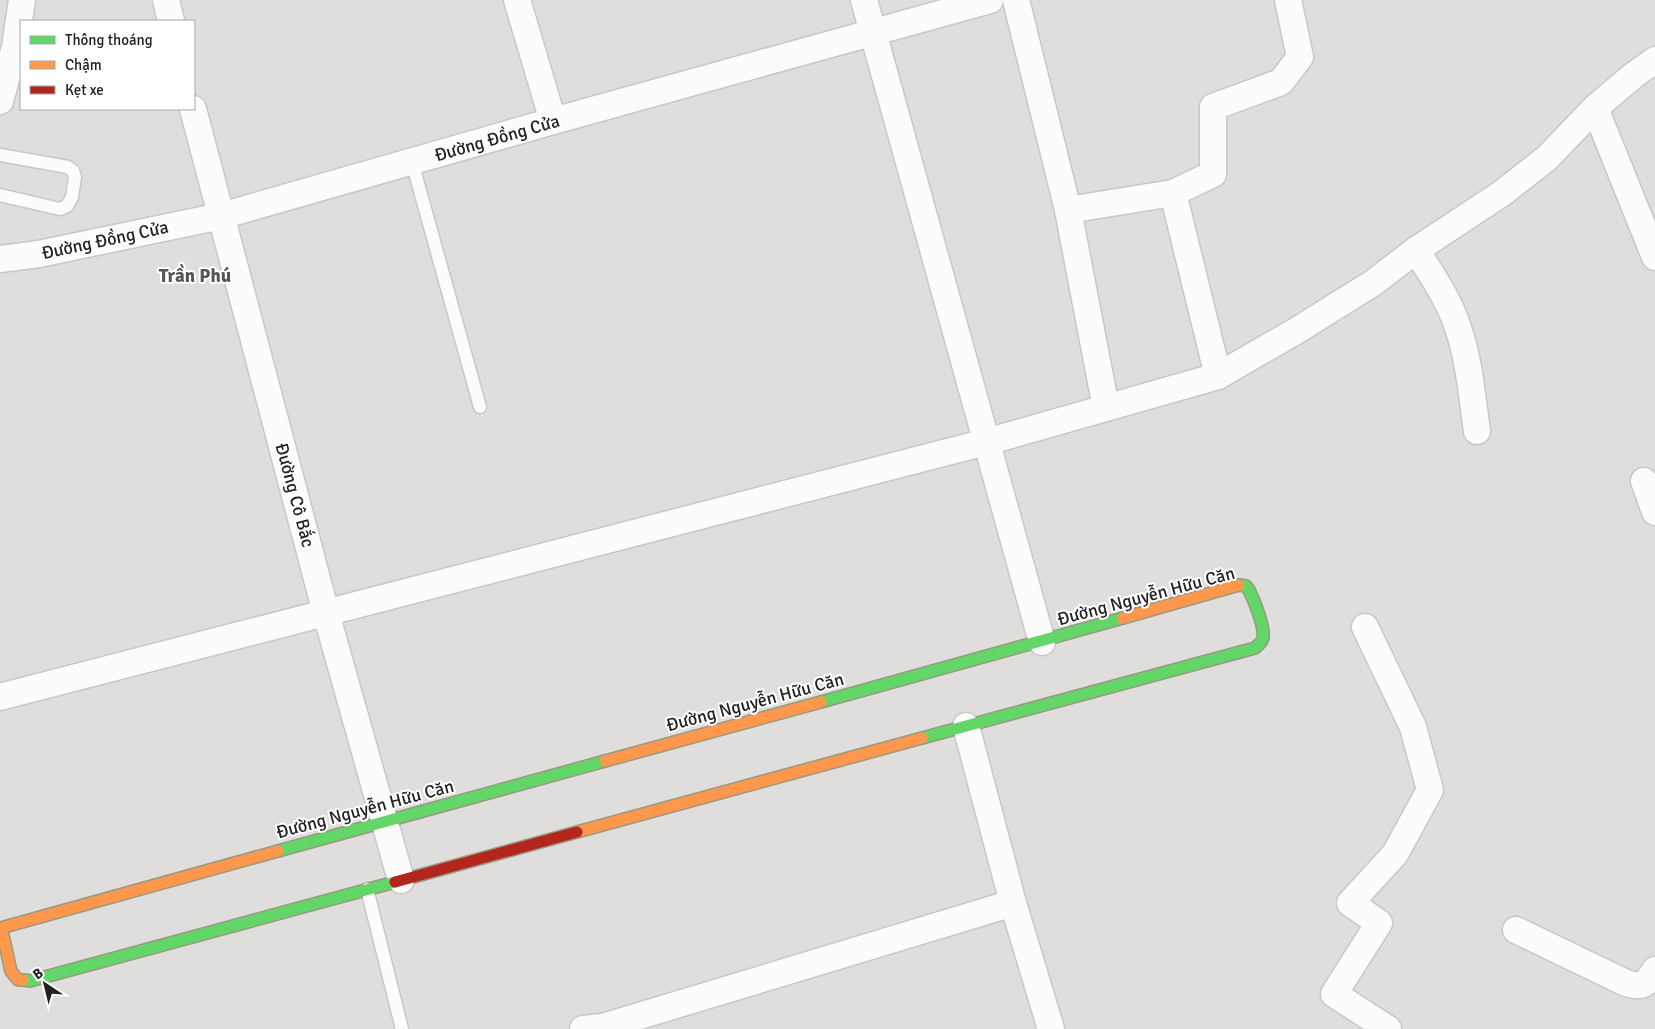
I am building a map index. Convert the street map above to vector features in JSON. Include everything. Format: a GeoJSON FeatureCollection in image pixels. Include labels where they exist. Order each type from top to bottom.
{"type":"FeatureCollection","features":[{"type":"Feature","properties":{"kind":"street"},"geometry":{"type":"LineString","coordinates":[[0,101],[7,45],[22,0]]}},
{"type":"Feature","properties":{"kind":"street"},"geometry":{"type":"LineString","coordinates":[[166,0],[171,20]]}},
{"type":"Feature","properties":{"kind":"street"},"geometry":{"type":"LineString","coordinates":[[517,0],[553,122]]}},
{"type":"Feature","properties":{"kind":"street"},"geometry":{"type":"LineString","coordinates":[[864,0],[1042,642]]}},
{"type":"Feature","properties":{"kind":"street","name":"Đường Đồng Cửa"},"geometry":{"type":"LineString","coordinates":[[0,258],[39,254],[221,216],[873,33],[946,7],[990,0]]}},
{"type":"Feature","properties":{"kind":"street"},"geometry":{"type":"LineString","coordinates":[[1016,0],[1068,210],[1106,408]]}},
{"type":"Feature","properties":{"kind":"street"},"geometry":{"type":"LineString","coordinates":[[1068,210],[1173,193],[1213,174],[1213,107],[1281,82],[1300,57],[1288,0]]}},
{"type":"Feature","properties":{"kind":"street"},"geometry":{"type":"LineString","coordinates":[[0,697],[986,442],[1218,376],[1296,331],[1373,283],[1416,250],[1501,194],[1547,158],[1595,108],[1655,60]]}},
{"type":"Feature","properties":{"kind":"street"},"geometry":{"type":"LineString","coordinates":[[1595,108],[1655,257]]}},
{"type":"Feature","properties":{"kind":"street","name":"Đường Cô Bắc"},"geometry":{"type":"LineString","coordinates":[[193,110],[326,613],[401,880]]}},
{"type":"Feature","properties":{"kind":"street"},"geometry":{"type":"LineString","coordinates":[[1173,193],[1218,376]]}},
{"type":"Feature","properties":{"kind":"street"},"geometry":{"type":"LineString","coordinates":[[1416,250],[1436,281],[1458,325],[1477,431]]}},
{"type":"Feature","properties":{"kind":"street"},"geometry":{"type":"LineString","coordinates":[[1644,481],[1655,512]]}},
{"type":"Feature","properties":{"kind":"street","name":"Đường Nguyễn Hữu Căn"},"geometry":{"type":"LineString","coordinates":[[1239,585],[1246,586],[1252,593],[1263,635],[1261,642],[1255,648],[966,726],[30,981],[22,982],[14,976],[2,934],[4,927],[14,923],[1042,642],[1239,585]]}},
{"type":"Feature","properties":{"kind":"street"},"geometry":{"type":"LineString","coordinates":[[1365,626],[1414,727],[1430,790],[1395,854],[1350,903],[1379,923],[1334,994],[1388,1029]]}},
{"type":"Feature","properties":{"kind":"street"},"geometry":{"type":"LineString","coordinates":[[966,726],[1014,903],[1051,1029]]}},
{"type":"Feature","properties":{"kind":"street"},"geometry":{"type":"LineString","coordinates":[[583,1029],[603,1027],[1014,903]]}},
{"type":"Feature","properties":{"kind":"street"},"geometry":{"type":"LineString","coordinates":[[1516,930],[1626,983],[1639,986],[1645,984],[1655,970]]}},
{"type":"Feature","properties":{"kind":"lane"},"geometry":{"type":"LineString","coordinates":[[0,155],[68,167],[73,171],[75,177],[72,197],[67,206],[60,209],[0,195]]}},
{"type":"Feature","properties":{"kind":"lane"},"geometry":{"type":"LineString","coordinates":[[412,162],[480,408]]}},
{"type":"Feature","properties":{"kind":"lane"},"geometry":{"type":"LineString","coordinates":[[367,889],[402,1029]]}},
{"type":"Feature","properties":{"kind":"shaded area"},"geometry":{"type":"Polygon","coordinates":[[[0,0],[1655,0],[1655,1029],[0,1029],[0,0]]]}},
{"type":"Feature","properties":{"kind":"traffic: fast"},"geometry":{"type":"LineString","coordinates":[[922,738],[1255,648],[1261,643],[1263,638],[1261,621],[1249,590],[1246,586],[1239,585]]}},
{"type":"Feature","properties":{"kind":"traffic: fast"},"geometry":{"type":"LineString","coordinates":[[821,702],[1123,618]]}},
{"type":"Feature","properties":{"kind":"traffic: fast"},"geometry":{"type":"LineString","coordinates":[[278,851],[605,761]]}},
{"type":"Feature","properties":{"kind":"traffic: fast"},"geometry":{"type":"LineString","coordinates":[[23,980],[30,981],[395,882]]}},
{"type":"Feature","properties":{"kind":"traffic: slow"},"geometry":{"type":"LineString","coordinates":[[1123,618],[1239,585]]}},
{"type":"Feature","properties":{"kind":"traffic: slow"},"geometry":{"type":"LineString","coordinates":[[605,761],[821,702]]}},
{"type":"Feature","properties":{"kind":"traffic: slow"},"geometry":{"type":"LineString","coordinates":[[577,832],[922,738]]}},
{"type":"Feature","properties":{"kind":"traffic: slow"},"geometry":{"type":"LineString","coordinates":[[23,980],[18,980],[11,971],[2,931],[4,927],[278,851]]}},
{"type":"Feature","properties":{"kind":"traffic: jam"},"geometry":{"type":"LineString","coordinates":[[395,882],[577,832]]}},
{"type":"Feature","properties":{"kind":"district","name":"Trần Phú"},"geometry":{"type":"Point","coordinates":[195,276]}}]}
